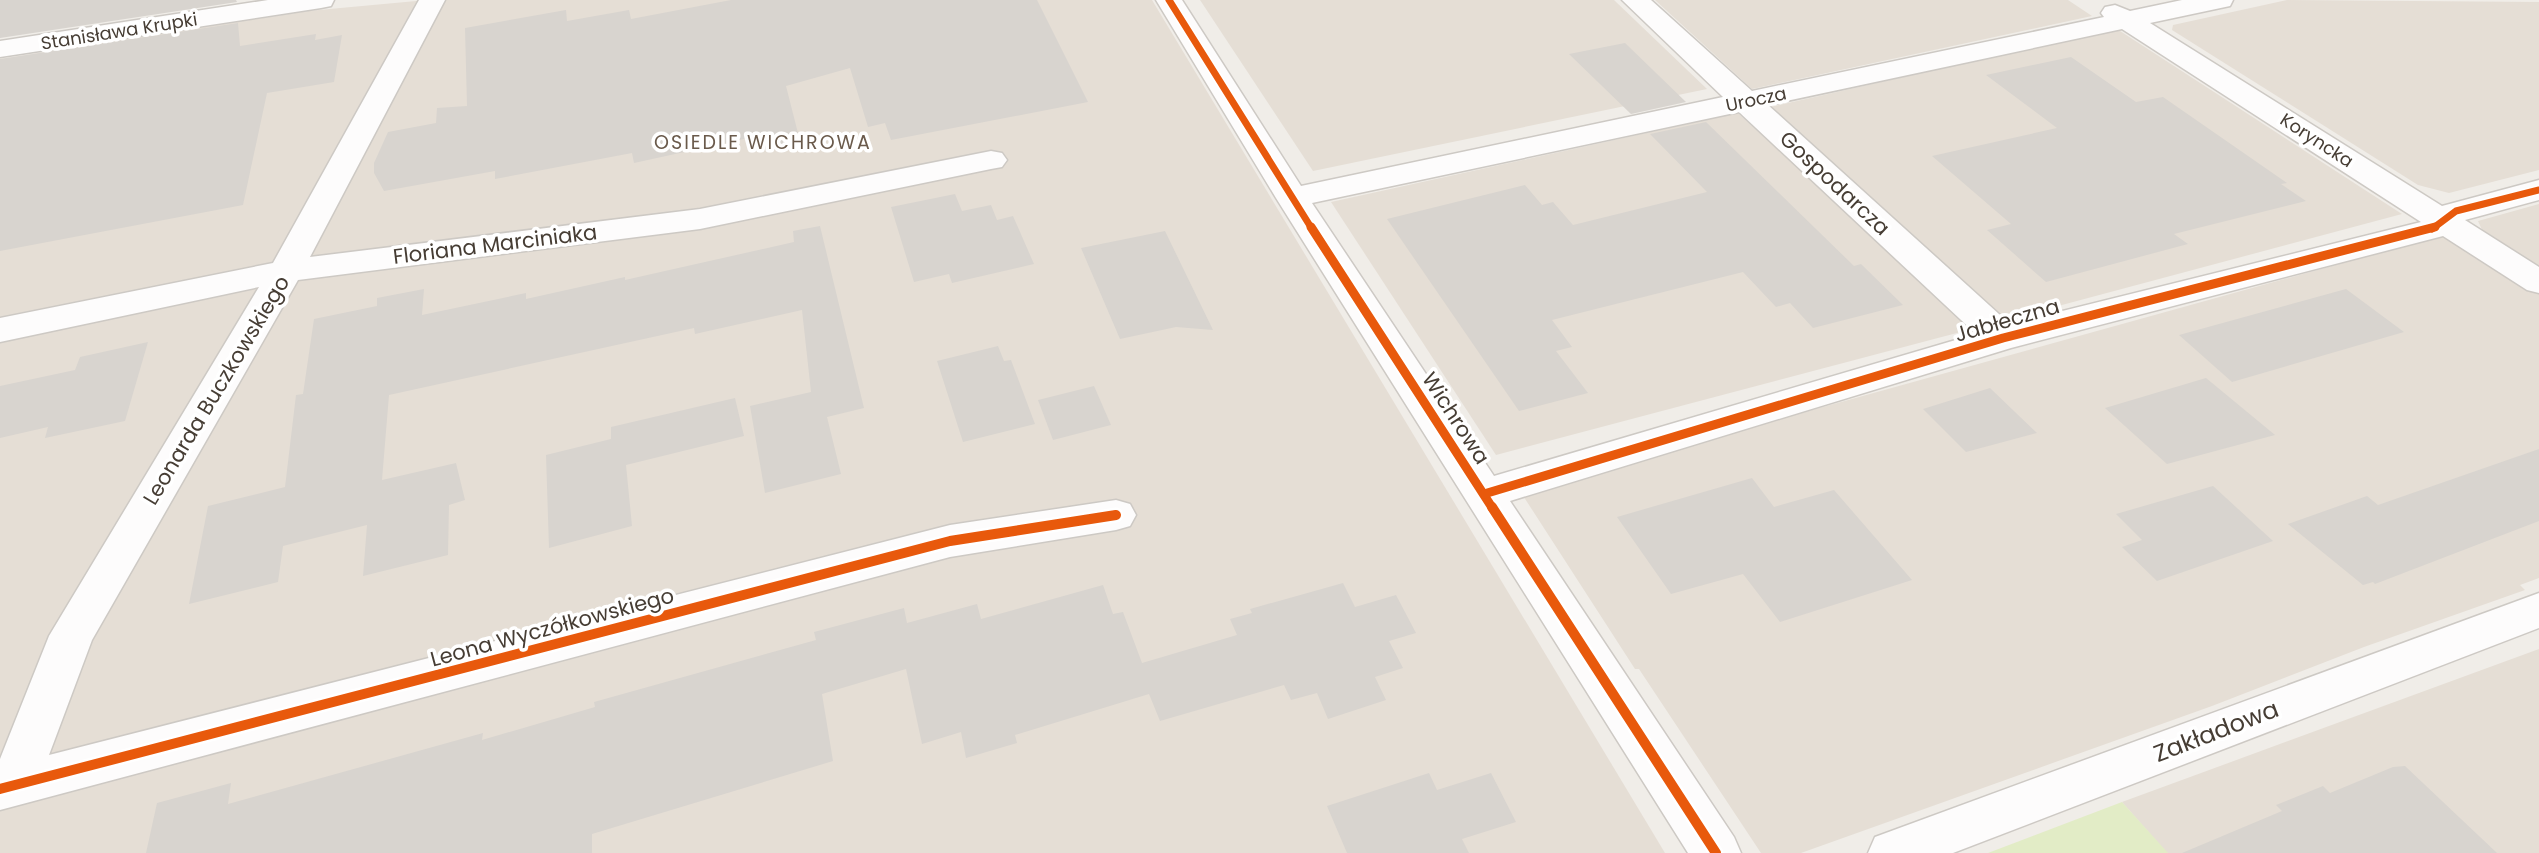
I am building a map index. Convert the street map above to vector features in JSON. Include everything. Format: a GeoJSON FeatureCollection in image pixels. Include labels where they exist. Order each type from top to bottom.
{"type":"FeatureCollection","features":[{"type":"Feature","properties":{"kind":"street","name":"Stanisława Krupki"},"geometry":{"type":"LineString","coordinates":[[0,49],[321,0]]}},
{"type":"Feature","properties":{"kind":"street","name":"Leonarda Buczkowskiego"},"geometry":{"type":"LineString","coordinates":[[7,787],[71,636],[286,271],[432,0]]}},
{"type":"Feature","properties":{"kind":"street","name":"Wichrowa"},"geometry":{"type":"LineString","coordinates":[[1169,0],[1292,198],[1716,853]]}},
{"type":"Feature","properties":{"kind":"street","name":"Gospodarcza"},"geometry":{"type":"LineString","coordinates":[[1635,0],[2003,338]]}},
{"type":"Feature","properties":{"kind":"street","name":"Koryncka"},"geometry":{"type":"LineString","coordinates":[[2095,0],[2539,282]]}},
{"type":"Feature","properties":{"kind":"street","name":"Urocza"},"geometry":{"type":"LineString","coordinates":[[1292,198],[2220,0]]}},
{"type":"Feature","properties":{"kind":"street","name":"Floriana Marciniaka"},"geometry":{"type":"LineString","coordinates":[[0,330],[286,271],[700,219],[991,160]]}},
{"type":"Feature","properties":{"kind":"street","name":"Jabłeczna"},"geometry":{"type":"LineString","coordinates":[[1484,494],[2003,338],[2432,229],[2456,211],[2539,190]]}},
{"type":"Feature","properties":{"kind":"street","name":"Leona Wyczółkowskiego"},"geometry":{"type":"LineString","coordinates":[[7,787],[950,541],[1116,515]]}},
{"type":"Feature","properties":{"kind":"street","name":"Zakładowa"},"geometry":{"type":"LineString","coordinates":[[1893,853],[2539,610]]}},
{"type":"Feature","properties":{"kind":"shaded area"},"geometry":{"type":"Polygon","coordinates":[[[427,0],[1152,0],[1665,853],[0,853],[0,59],[308,11],[427,0]]]}},
{"type":"Feature","properties":{"kind":"shaded area"},"geometry":{"type":"Polygon","coordinates":[[[1200,0],[1614,0],[1707,89],[1313,171],[1200,0]]]}},
{"type":"Feature","properties":{"kind":"shaded area"},"geometry":{"type":"Polygon","coordinates":[[[1655,0],[2068,0],[2092,16],[1752,89],[1655,0]]]}},
{"type":"Feature","properties":{"kind":"shaded area"},"geometry":{"type":"Polygon","coordinates":[[[2287,0],[2539,2],[2539,170],[2449,193],[2418,185],[2172,30],[2173,25],[2287,0]]]}},
{"type":"Feature","properties":{"kind":"shaded area"},"geometry":{"type":"Polygon","coordinates":[[[2117,29],[2402,214],[2006,320],[1770,107],[2117,29]]]}},
{"type":"Feature","properties":{"kind":"shaded area"},"geometry":{"type":"Polygon","coordinates":[[[1738,113],[1972,329],[1496,455],[1331,202],[1738,113]]]}},
{"type":"Feature","properties":{"kind":"shaded area"},"geometry":{"type":"Polygon","coordinates":[[[2539,204],[2539,268],[2484,234],[2478,221],[2539,204]]]}},
{"type":"Feature","properties":{"kind":"shaded area"},"geometry":{"type":"Polygon","coordinates":[[[2447,234],[2539,293],[2539,578],[2520,585],[2525,590],[2364,647],[2212,706],[1801,853],[1761,853],[1639,669],[1635,669],[1520,491],[2447,234]]]}},
{"type":"Feature","properties":{"kind":"shaded area"},"geometry":{"type":"Polygon","coordinates":[[[2539,649],[2539,853],[2167,853],[2122,802],[2539,649]]]}},
{"type":"Feature","properties":{"kind":"green space"},"geometry":{"type":"Polygon","coordinates":[[[2122,802],[2168,853],[1988,853],[2122,802]]]}},
{"type":"Feature","properties":{"kind":"building"},"geometry":{"type":"Polygon","coordinates":[[[0,0],[236,0],[237,2],[0,38],[0,0]]]}},
{"type":"Feature","properties":{"kind":"building"},"geometry":{"type":"Polygon","coordinates":[[[731,0],[1037,0],[1088,102],[891,140],[885,123],[868,127],[850,68],[786,86],[800,141],[757,150],[753,137],[634,163],[632,153],[495,179],[495,171],[384,191],[374,173],[374,163],[388,132],[436,123],[437,108],[467,106],[465,28],[566,10],[567,21],[629,10],[631,19],[731,0]]]}},
{"type":"Feature","properties":{"kind":"building"},"geometry":{"type":"Polygon","coordinates":[[[238,23],[240,46],[316,34],[315,40],[342,35],[334,82],[267,93],[243,205],[0,251],[0,59],[238,23]]]}},
{"type":"Feature","properties":{"kind":"building"},"geometry":{"type":"Polygon","coordinates":[[[1625,43],[1686,102],[1631,114],[1569,54],[1625,43]]]}},
{"type":"Feature","properties":{"kind":"building"},"geometry":{"type":"Polygon","coordinates":[[[2071,57],[2136,102],[2163,97],[2287,183],[2281,184],[2306,201],[2174,234],[2188,244],[2046,282],[1987,230],[2011,224],[1932,156],[2057,128],[1986,75],[2071,57]]]}},
{"type":"Feature","properties":{"kind":"building"},"geometry":{"type":"Polygon","coordinates":[[[1706,122],[1854,266],[1861,264],[1903,305],[1813,328],[1790,303],[1776,307],[1743,272],[1552,320],[1572,347],[1556,351],[1588,393],[1519,411],[1387,219],[1525,185],[1542,205],[1553,202],[1573,225],[1707,192],[1650,134],[1706,122]]]}},
{"type":"Feature","properties":{"kind":"building"},"geometry":{"type":"Polygon","coordinates":[[[955,194],[962,211],[991,205],[997,220],[1013,216],[1034,264],[952,283],[949,274],[914,282],[891,207],[955,194]]]}},
{"type":"Feature","properties":{"kind":"building"},"geometry":{"type":"Polygon","coordinates":[[[820,226],[864,408],[827,417],[841,474],[765,493],[750,406],[811,392],[802,310],[695,334],[694,328],[389,395],[382,480],[456,463],[465,500],[449,505],[448,555],[363,576],[367,525],[283,546],[278,582],[189,604],[208,506],[285,487],[296,395],[303,394],[314,319],[377,306],[377,298],[424,289],[422,315],[526,293],[526,299],[794,242],[793,231],[820,226]]]}},
{"type":"Feature","properties":{"kind":"building"},"geometry":{"type":"Polygon","coordinates":[[[1165,231],[1213,330],[1176,327],[1120,339],[1081,248],[1165,231]]]}},
{"type":"Feature","properties":{"kind":"building"},"geometry":{"type":"Polygon","coordinates":[[[2346,289],[2404,332],[2232,382],[2179,335],[2346,289]]]}},
{"type":"Feature","properties":{"kind":"building"},"geometry":{"type":"Polygon","coordinates":[[[148,342],[125,421],[45,438],[48,427],[0,438],[0,386],[75,370],[80,357],[148,342]]]}},
{"type":"Feature","properties":{"kind":"building"},"geometry":{"type":"Polygon","coordinates":[[[998,346],[1004,361],[1011,360],[1035,424],[963,442],[937,361],[998,346]]]}},
{"type":"Feature","properties":{"kind":"building"},"geometry":{"type":"Polygon","coordinates":[[[2206,378],[2275,435],[2167,464],[2105,408],[2206,378]]]}},
{"type":"Feature","properties":{"kind":"building"},"geometry":{"type":"Polygon","coordinates":[[[1094,386],[1111,425],[1053,440],[1038,400],[1094,386]]]}},
{"type":"Feature","properties":{"kind":"building"},"geometry":{"type":"Polygon","coordinates":[[[1990,388],[2037,433],[1966,452],[1923,409],[1990,388]]]}},
{"type":"Feature","properties":{"kind":"building"},"geometry":{"type":"Polygon","coordinates":[[[735,398],[744,436],[626,465],[632,526],[549,548],[546,455],[611,439],[611,427],[735,398]]]}},
{"type":"Feature","properties":{"kind":"building"},"geometry":{"type":"Polygon","coordinates":[[[2539,449],[2539,521],[2375,584],[2373,582],[2363,585],[2288,524],[2367,496],[2378,505],[2539,449]]]}},
{"type":"Feature","properties":{"kind":"building"},"geometry":{"type":"Polygon","coordinates":[[[1752,478],[1774,507],[1834,490],[1912,580],[1780,622],[1743,574],[1671,594],[1617,517],[1752,478]]]}},
{"type":"Feature","properties":{"kind":"building"},"geometry":{"type":"Polygon","coordinates":[[[2213,486],[2273,541],[2157,581],[2122,547],[2142,540],[2116,514],[2213,486]]]}},
{"type":"Feature","properties":{"kind":"building"},"geometry":{"type":"Polygon","coordinates":[[[1343,583],[1355,607],[1396,595],[1416,633],[1389,641],[1403,668],[1375,677],[1386,700],[1328,719],[1317,693],[1291,700],[1284,685],[1160,721],[1149,694],[1015,735],[1017,743],[966,758],[961,732],[922,744],[906,669],[822,694],[833,761],[592,834],[592,853],[146,853],[157,803],[231,783],[228,804],[483,733],[482,740],[595,707],[594,702],[816,640],[814,632],[904,608],[907,623],[977,604],[981,619],[1103,585],[1113,614],[1123,612],[1142,663],[1237,635],[1230,619],[1252,613],[1250,609],[1343,583]]]}},
{"type":"Feature","properties":{"kind":"building"},"geometry":{"type":"Polygon","coordinates":[[[2405,766],[2497,853],[2182,853],[2282,811],[2276,805],[2323,786],[2330,793],[2393,767],[2405,766]]]}},
{"type":"Feature","properties":{"kind":"building"},"geometry":{"type":"Polygon","coordinates":[[[1429,773],[1437,790],[1491,773],[1516,822],[1462,839],[1469,853],[1347,853],[1327,806],[1429,773]]]}},
{"type":"Feature","properties":{"kind":"cycle path"},"geometry":{"type":"LineString","coordinates":[[1169,0],[1292,198],[1716,853]]}},
{"type":"Feature","properties":{"kind":"cycle path"},"geometry":{"type":"LineString","coordinates":[[1484,494],[2003,338],[2432,229],[2456,211],[2539,190]]}},
{"type":"Feature","properties":{"kind":"cycle path"},"geometry":{"type":"LineString","coordinates":[[0,789],[950,541],[1116,515]]}},
{"type":"Feature","properties":{"kind":"district","name":"OSIEDLE WICHROWA"},"geometry":{"type":"Point","coordinates":[763,142]}}]}
